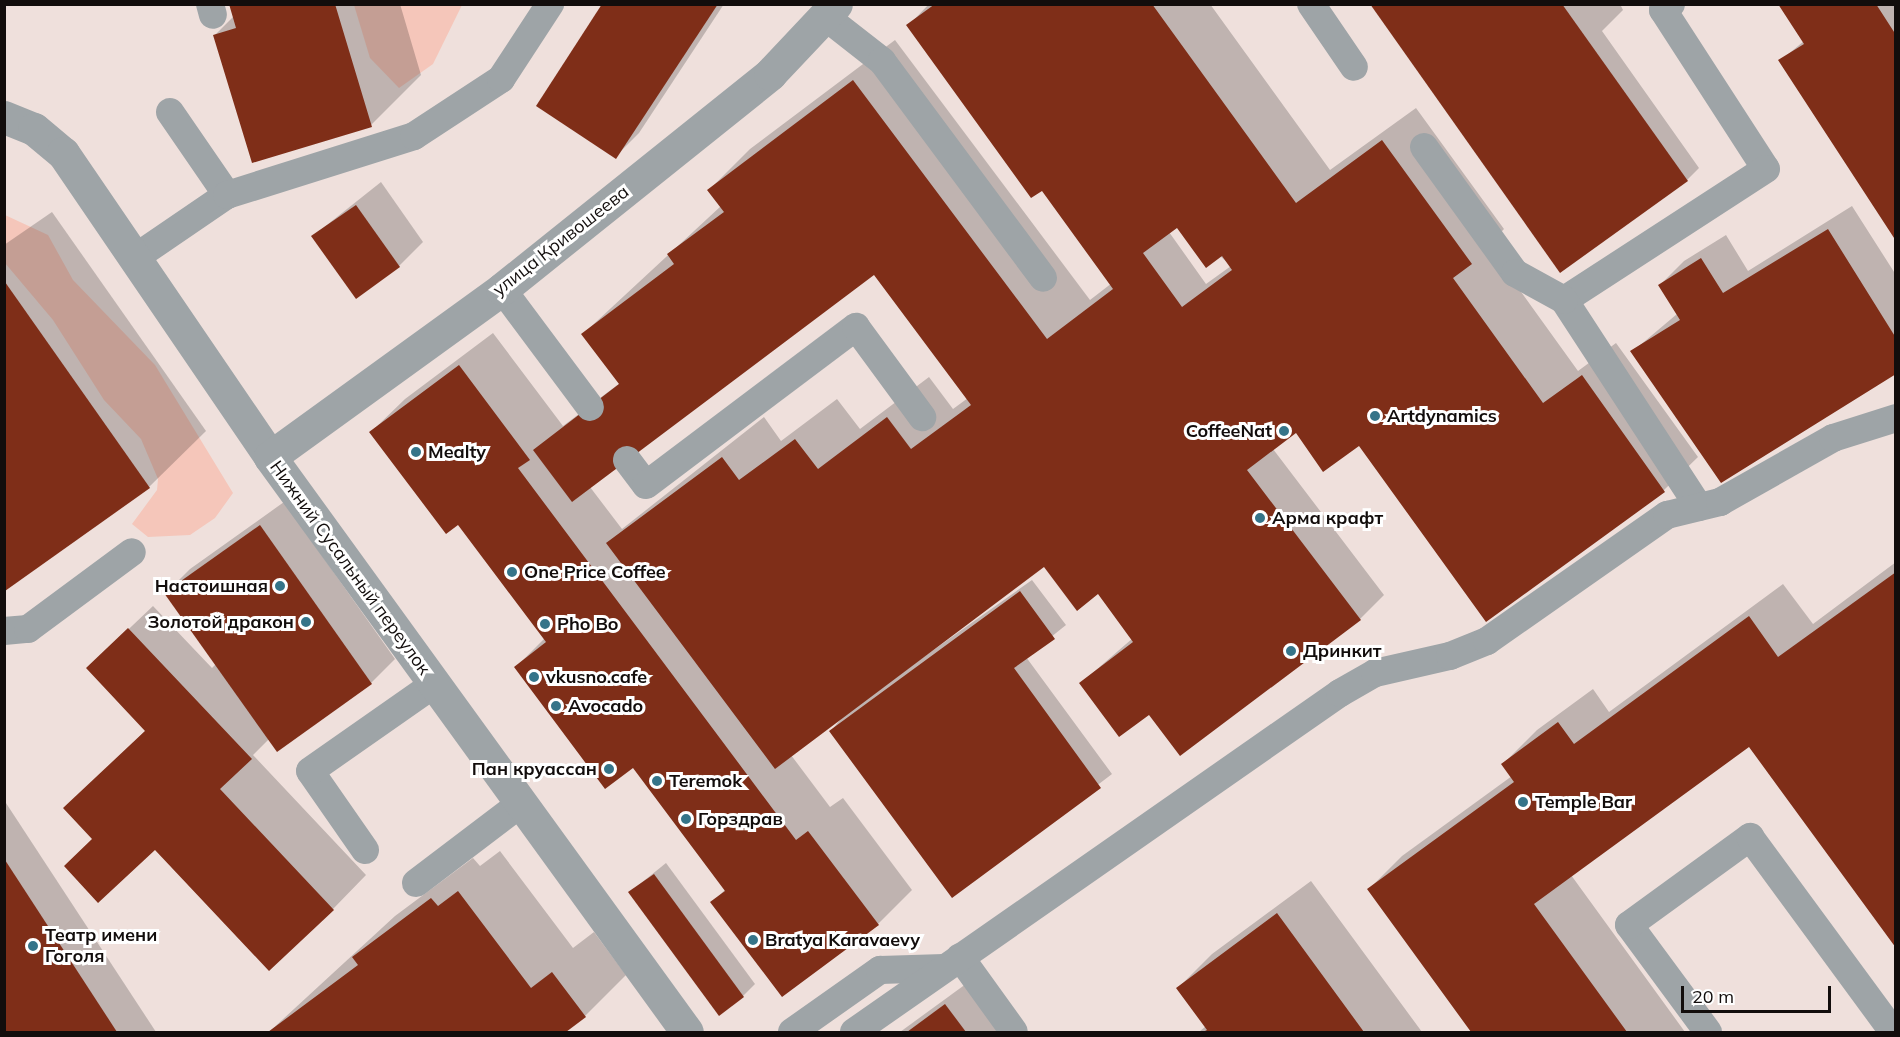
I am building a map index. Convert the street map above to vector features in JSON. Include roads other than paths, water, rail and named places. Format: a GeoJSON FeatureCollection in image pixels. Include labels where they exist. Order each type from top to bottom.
{"type":"FeatureCollection","features":[{"type":"Feature","properties":{"kind":"street","name":"улица Кривошеева"},"geometry":{"type":"LineString","coordinates":[[270,457],[502,289],[770,74],[831,11]]}},
{"type":"Feature","properties":{"kind":"street","name":"Нижний Сусальный переулок"},"geometry":{"type":"LineString","coordinates":[[4,117],[34,129],[63,153],[136,257],[270,457],[433,685],[687,1032]]}},
{"type":"Feature","properties":{"kind":"lane"},"geometry":{"type":"LineString","coordinates":[[136,257],[227,195],[414,136],[501,79],[550,4]]}},
{"type":"Feature","properties":{"kind":"lane"},"geometry":{"type":"LineString","coordinates":[[1311,4],[1354,67]]}},
{"type":"Feature","properties":{"kind":"lane"},"geometry":{"type":"LineString","coordinates":[[1564,300],[1766,169],[1663,10],[1671,4]]}},
{"type":"Feature","properties":{"kind":"lane"},"geometry":{"type":"LineString","coordinates":[[831,11],[882,61],[1042,278]]}},
{"type":"Feature","properties":{"kind":"lane"},"geometry":{"type":"LineString","coordinates":[[170,112],[227,195]]}},
{"type":"Feature","properties":{"kind":"lane"},"geometry":{"type":"LineString","coordinates":[[1424,147],[1515,273],[1564,300],[1699,507]]}},
{"type":"Feature","properties":{"kind":"lane"},"geometry":{"type":"LineString","coordinates":[[502,289],[590,407]]}},
{"type":"Feature","properties":{"kind":"lane"},"geometry":{"type":"LineString","coordinates":[[627,460],[645,485],[856,327],[922,417]]}},
{"type":"Feature","properties":{"kind":"lane"},"geometry":{"type":"LineString","coordinates":[[854,1032],[1340,693],[1375,673],[1450,656],[1487,641],[1667,515],[1720,501],[1833,438],[1896,418]]}},
{"type":"Feature","properties":{"kind":"lane"},"geometry":{"type":"LineString","coordinates":[[4,631],[28,629],[132,552]]}},
{"type":"Feature","properties":{"kind":"lane"},"geometry":{"type":"LineString","coordinates":[[364,850],[310,771],[433,685]]}},
{"type":"Feature","properties":{"kind":"lane"},"geometry":{"type":"LineString","coordinates":[[416,883],[520,804]]}},
{"type":"Feature","properties":{"kind":"lane"},"geometry":{"type":"LineString","coordinates":[[1708,1032],[1629,925],[1750,837],[1893,1032]]}},
{"type":"Feature","properties":{"kind":"lane"},"geometry":{"type":"LineString","coordinates":[[792,1032],[880,970],[952,963]]}},
{"type":"Feature","properties":{"kind":"lane"},"geometry":{"type":"LineString","coordinates":[[952,963],[1014,1032]]}},
{"type":"Feature","properties":{"kind":"place","name":"Artdynamics"},"geometry":{"type":"Point","coordinates":[1375,416]}},
{"type":"Feature","properties":{"kind":"place","name":"CoffeeNat"},"geometry":{"type":"Point","coordinates":[1284,431]}},
{"type":"Feature","properties":{"kind":"place","name":"Mealty"},"geometry":{"type":"Point","coordinates":[416,452]}},
{"type":"Feature","properties":{"kind":"place","name":"Арма крафт"},"geometry":{"type":"Point","coordinates":[1260,518]}},
{"type":"Feature","properties":{"kind":"place","name":"One Price Coffee"},"geometry":{"type":"Point","coordinates":[512,572]}},
{"type":"Feature","properties":{"kind":"place","name":"Настоишная"},"geometry":{"type":"Point","coordinates":[280,586]}},
{"type":"Feature","properties":{"kind":"place","name":"Золотой дракон"},"geometry":{"type":"Point","coordinates":[306,622]}},
{"type":"Feature","properties":{"kind":"place","name":"Pho Bo"},"geometry":{"type":"Point","coordinates":[545,624]}},
{"type":"Feature","properties":{"kind":"place","name":"Дринкит"},"geometry":{"type":"Point","coordinates":[1291,651]}},
{"type":"Feature","properties":{"kind":"place","name":"vkusno.cafe"},"geometry":{"type":"Point","coordinates":[534,677]}},
{"type":"Feature","properties":{"kind":"place","name":"Avocado"},"geometry":{"type":"Point","coordinates":[556,706]}},
{"type":"Feature","properties":{"kind":"place","name":"Пан круассан"},"geometry":{"type":"Point","coordinates":[609,769]}},
{"type":"Feature","properties":{"kind":"place","name":"Teremok"},"geometry":{"type":"Point","coordinates":[657,781]}},
{"type":"Feature","properties":{"kind":"place","name":"Temple Bar"},"geometry":{"type":"Point","coordinates":[1523,802]}},
{"type":"Feature","properties":{"kind":"place","name":"Горздрав"},"geometry":{"type":"Point","coordinates":[686,819]}},
{"type":"Feature","properties":{"kind":"place","name":"Bratya Karavaevy"},"geometry":{"type":"Point","coordinates":[753,940]}},
{"type":"Feature","properties":{"kind":"place","name":"Театр имени Гоголя"},"geometry":{"type":"Point","coordinates":[33,946]}}]}
